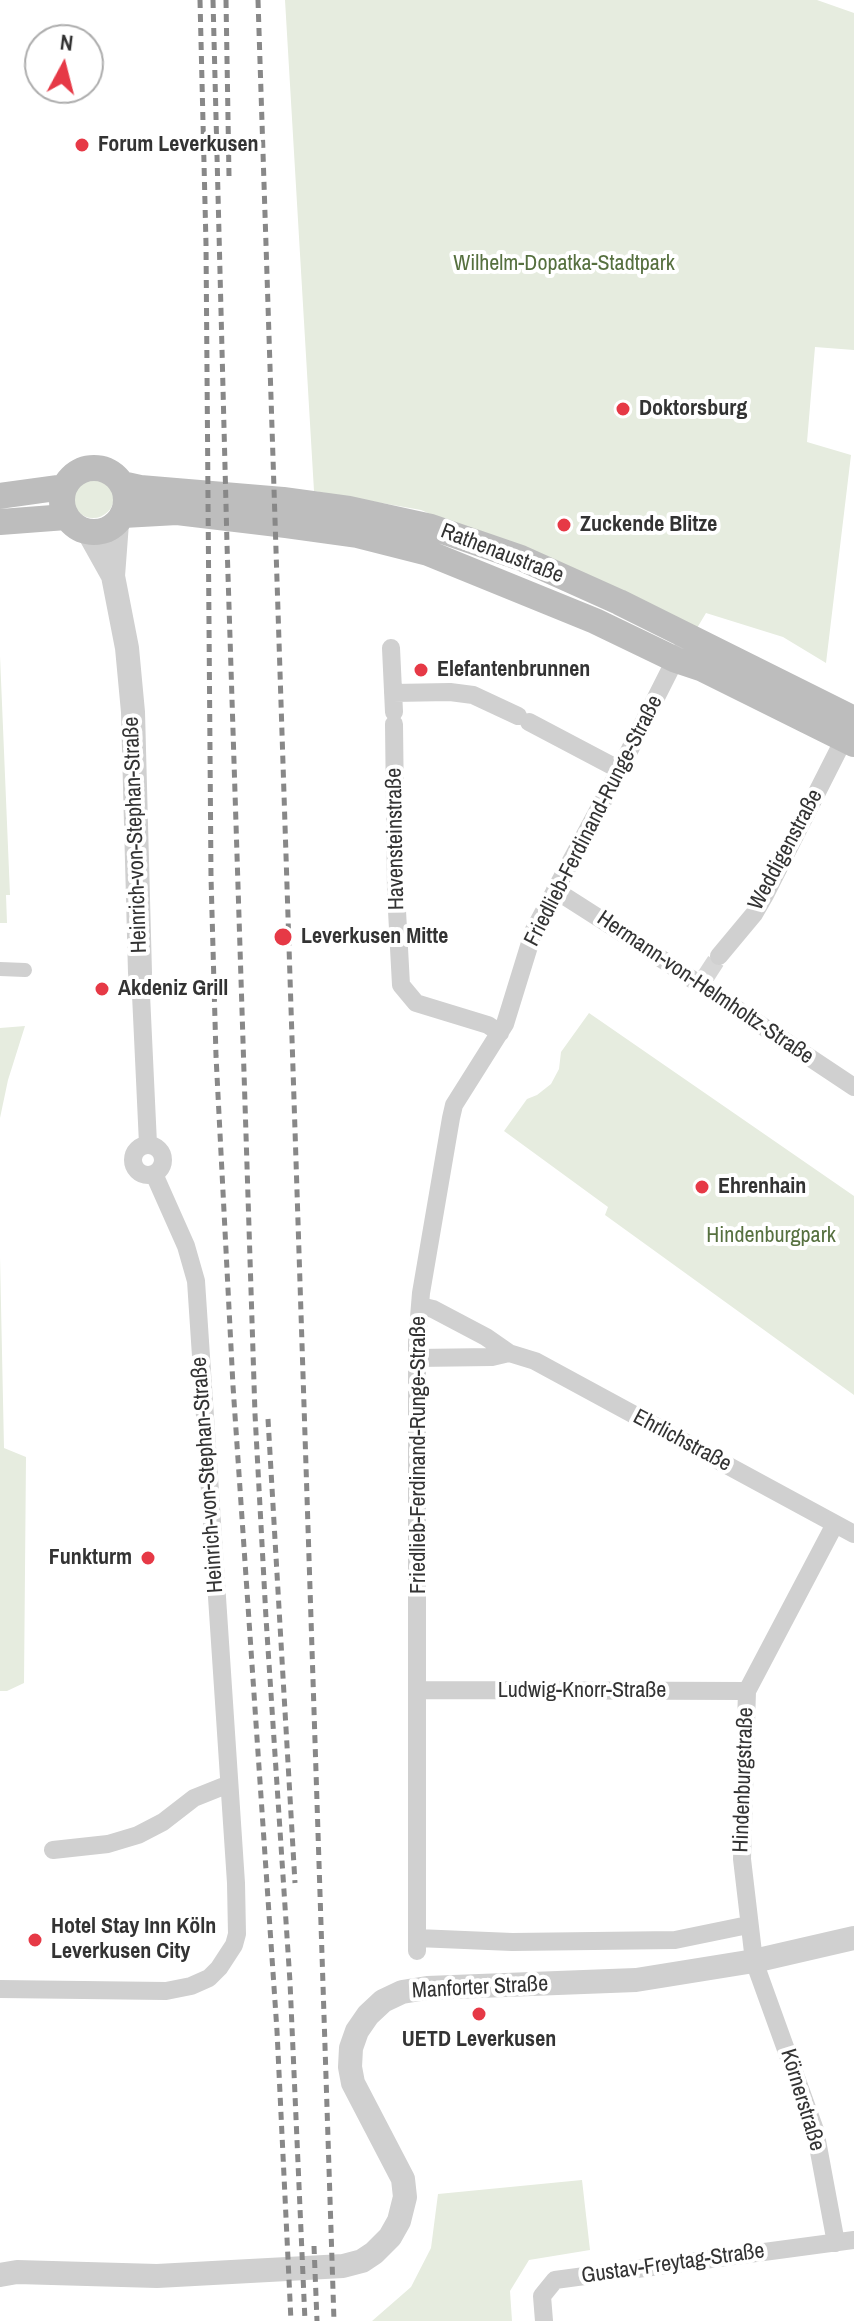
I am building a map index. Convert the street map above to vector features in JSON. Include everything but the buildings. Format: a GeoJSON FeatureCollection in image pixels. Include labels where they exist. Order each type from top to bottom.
{"type":"FeatureCollection","features":[{"type":"Feature","properties":{"kind":"main road"},"geometry":{"type":"LineString","coordinates":[[104,469],[122,484],[126,494],[120,519],[109,529],[89,533],[73,526],[66,517],[61,497],[64,487],[80,471],[104,469]]}},
{"type":"Feature","properties":{"kind":"main road","name":"Rathenaustraße"},"geometry":{"type":"LineString","coordinates":[[122,484],[349,509],[431,527],[521,558],[686,635],[851,734]]}},
{"type":"Feature","properties":{"kind":"main road"},"geometry":{"type":"LineString","coordinates":[[1,496],[64,487]]}},
{"type":"Feature","properties":{"kind":"main road","name":"Rathenaustraße"},"geometry":{"type":"LineString","coordinates":[[120,519],[177,512],[357,535],[428,553],[595,621],[676,660],[851,734]]}},
{"type":"Feature","properties":{"kind":"main road"},"geometry":{"type":"LineString","coordinates":[[0,522],[66,517]]}},
{"type":"Feature","properties":{"kind":"street","name":"Heinrich-von-Stephan-Straße"},"geometry":{"type":"LineString","coordinates":[[0,1989],[166,1991],[191,1986],[209,1978],[219,1968],[234,1945],[238,1923],[196,1281],[186,1246],[154,1174],[142,1173],[134,1165],[133,1159],[138,1149],[148,1144],[133,712],[127,648],[113,576],[120,519]]}},
{"type":"Feature","properties":{"kind":"street","name":"Heinrich-von-Stephan-Straße"},"geometry":{"type":"LineString","coordinates":[[89,533],[113,576]]}},
{"type":"Feature","properties":{"kind":"street","name":"Friedlieb-Ferdinand-Runge-Straße"},"geometry":{"type":"LineString","coordinates":[[417,1945],[416,1358],[420,1306],[454,1105],[505,1024],[528,944],[620,770],[686,635]]}},
{"type":"Feature","properties":{"kind":"street","name":"Havensteinstraße"},"geometry":{"type":"LineString","coordinates":[[391,648],[401,985],[416,1003],[488,1025],[500,1033]]}},
{"type":"Feature","properties":{"kind":"street"},"geometry":{"type":"LineString","coordinates":[[393,693],[450,692],[473,695],[620,770]]}},
{"type":"Feature","properties":{"kind":"street","name":"Weddigenstraße"},"geometry":{"type":"LineString","coordinates":[[719,956],[754,914],[851,734]]}},
{"type":"Feature","properties":{"kind":"street","name":"Hermann-von-Helmholtz-Straße"},"geometry":{"type":"LineString","coordinates":[[555,890],[703,981],[854,1087]]}},
{"type":"Feature","properties":{"kind":"street"},"geometry":{"type":"LineString","coordinates":[[0,969],[25,970]]}},
{"type":"Feature","properties":{"kind":"street","name":"Ehrlichstraße"},"geometry":{"type":"LineString","coordinates":[[420,1306],[433,1309],[509,1353],[535,1361],[854,1534]]}},
{"type":"Feature","properties":{"kind":"street","name":"Ehrlichstraße"},"geometry":{"type":"LineString","coordinates":[[416,1358],[492,1357],[509,1353]]}},
{"type":"Feature","properties":{"kind":"street","name":"Hindenburgstraße"},"geometry":{"type":"LineString","coordinates":[[754,1961],[742,1859],[747,1691],[835,1524]]}},
{"type":"Feature","properties":{"kind":"street","name":"Ludwig-Knorr-Straße"},"geometry":{"type":"LineString","coordinates":[[418,1690],[747,1691]]}},
{"type":"Feature","properties":{"kind":"street"},"geometry":{"type":"LineString","coordinates":[[53,1850],[108,1844],[138,1835],[163,1822],[194,1798],[229,1784]]}},
{"type":"Feature","properties":{"kind":"street","name":"Manforter Straße"},"geometry":{"type":"LineString","coordinates":[[417,1945],[675,1940],[748,1925]]}},
{"type":"Feature","properties":{"kind":"street","name":"Manforter Straße"},"geometry":{"type":"LineString","coordinates":[[0,2275],[17,2272],[157,2276],[343,2266],[362,2261],[390,2237],[399,2221],[405,2197],[403,2179],[353,2083],[350,2067],[351,2048],[357,2031],[383,2001],[402,1992],[427,1988],[636,1980],[754,1961],[854,1938]]}},
{"type":"Feature","properties":{"kind":"street","name":"Körnerstraße"},"geometry":{"type":"LineString","coordinates":[[754,1961],[815,2130],[845,2241]]}},
{"type":"Feature","properties":{"kind":"street","name":"Gustav-Freytag-Straße"},"geometry":{"type":"LineString","coordinates":[[544,2321],[542,2296],[555,2280],[845,2241]]}},
{"type":"Feature","properties":{"kind":"green space","name":"Wilhelm-Dopatka-Stadtpark"},"geometry":{"type":"Polygon","coordinates":[[[285,0],[817,0],[854,13],[854,350],[815,347],[807,442],[851,455],[826,663],[783,637],[706,613],[697,628],[421,510],[314,491],[285,0]]]}},
{"type":"Feature","properties":{"kind":"green space"},"geometry":{"type":"Polygon","coordinates":[[[93,476],[108,482],[114,497],[108,512],[93,518],[78,512],[72,497],[78,482],[93,476]]]}},
{"type":"Feature","properties":{"kind":"green space"},"geometry":{"type":"Polygon","coordinates":[[[0,656],[10,895],[6,895],[7,923],[0,923],[0,656]]]}},
{"type":"Feature","properties":{"kind":"green space","name":"Hindenburgpark"},"geometry":{"type":"Polygon","coordinates":[[[589,1013],[854,1196],[854,1395],[605,1215],[608,1207],[504,1131],[527,1099],[551,1084],[559,1069],[561,1052],[589,1013]]]}},
{"type":"Feature","properties":{"kind":"green space"},"geometry":{"type":"Polygon","coordinates":[[[25,1026],[8,1080],[0,1118],[0,1028],[25,1026]]]}},
{"type":"Feature","properties":{"kind":"green space"},"geometry":{"type":"Polygon","coordinates":[[[0,1257],[4,1448],[26,1457],[24,1683],[7,1691],[0,1691],[0,1257]]]}},
{"type":"Feature","properties":{"kind":"green space"},"geometry":{"type":"Polygon","coordinates":[[[582,2180],[590,2250],[529,2260],[510,2291],[512,2321],[372,2321],[411,2287],[431,2248],[438,2194],[582,2180]]]}},
{"type":"Feature","properties":{"kind":"tunnel"},"geometry":{"type":"LineString","coordinates":[[706,976],[719,956]]}},
{"type":"Feature","properties":{"kind":"railway"},"geometry":{"type":"LineString","coordinates":[[200,0],[216,1056],[233,1386],[277,2031],[291,2321]]}},
{"type":"Feature","properties":{"kind":"railway"},"geometry":{"type":"LineString","coordinates":[[213,0],[255,1414],[290,1982],[305,2321]]}},
{"type":"Feature","properties":{"kind":"railway"},"geometry":{"type":"LineString","coordinates":[[226,0],[229,176]]}},
{"type":"Feature","properties":{"kind":"railway"},"geometry":{"type":"LineString","coordinates":[[258,0],[334,2321]]}},
{"type":"Feature","properties":{"kind":"railway"},"geometry":{"type":"LineString","coordinates":[[268,1419],[295,1883]]}},
{"type":"Feature","properties":{"kind":"railway"},"geometry":{"type":"LineString","coordinates":[[314,2246],[317,2321]]}},
{"type":"Feature","properties":{"kind":"place","name":"Forum Leverkusen"},"geometry":{"type":"Point","coordinates":[82,145]}},
{"type":"Feature","properties":{"kind":"place","name":"Doktorsburg"},"geometry":{"type":"Point","coordinates":[623,409]}},
{"type":"Feature","properties":{"kind":"place","name":"Zuckende Blitze"},"geometry":{"type":"Point","coordinates":[564,525]}},
{"type":"Feature","properties":{"kind":"place","name":"Elefantenbrunnen"},"geometry":{"type":"Point","coordinates":[421,670]}},
{"type":"Feature","properties":{"kind":"place","name":"Leverkusen Mitte"},"geometry":{"type":"Point","coordinates":[283,937]}},
{"type":"Feature","properties":{"kind":"place","name":"Akdeniz Grill"},"geometry":{"type":"Point","coordinates":[102,989]}},
{"type":"Feature","properties":{"kind":"place","name":"Ehrenhain"},"geometry":{"type":"Point","coordinates":[702,1187]}},
{"type":"Feature","properties":{"kind":"place","name":"Funkturm"},"geometry":{"type":"Point","coordinates":[148,1558]}},
{"type":"Feature","properties":{"kind":"place","name":"Hotel Stay Inn Köln Leverkusen City"},"geometry":{"type":"Point","coordinates":[35,1940]}},
{"type":"Feature","properties":{"kind":"place","name":"UETD Leverkusen"},"geometry":{"type":"Point","coordinates":[479,2014]}}]}
